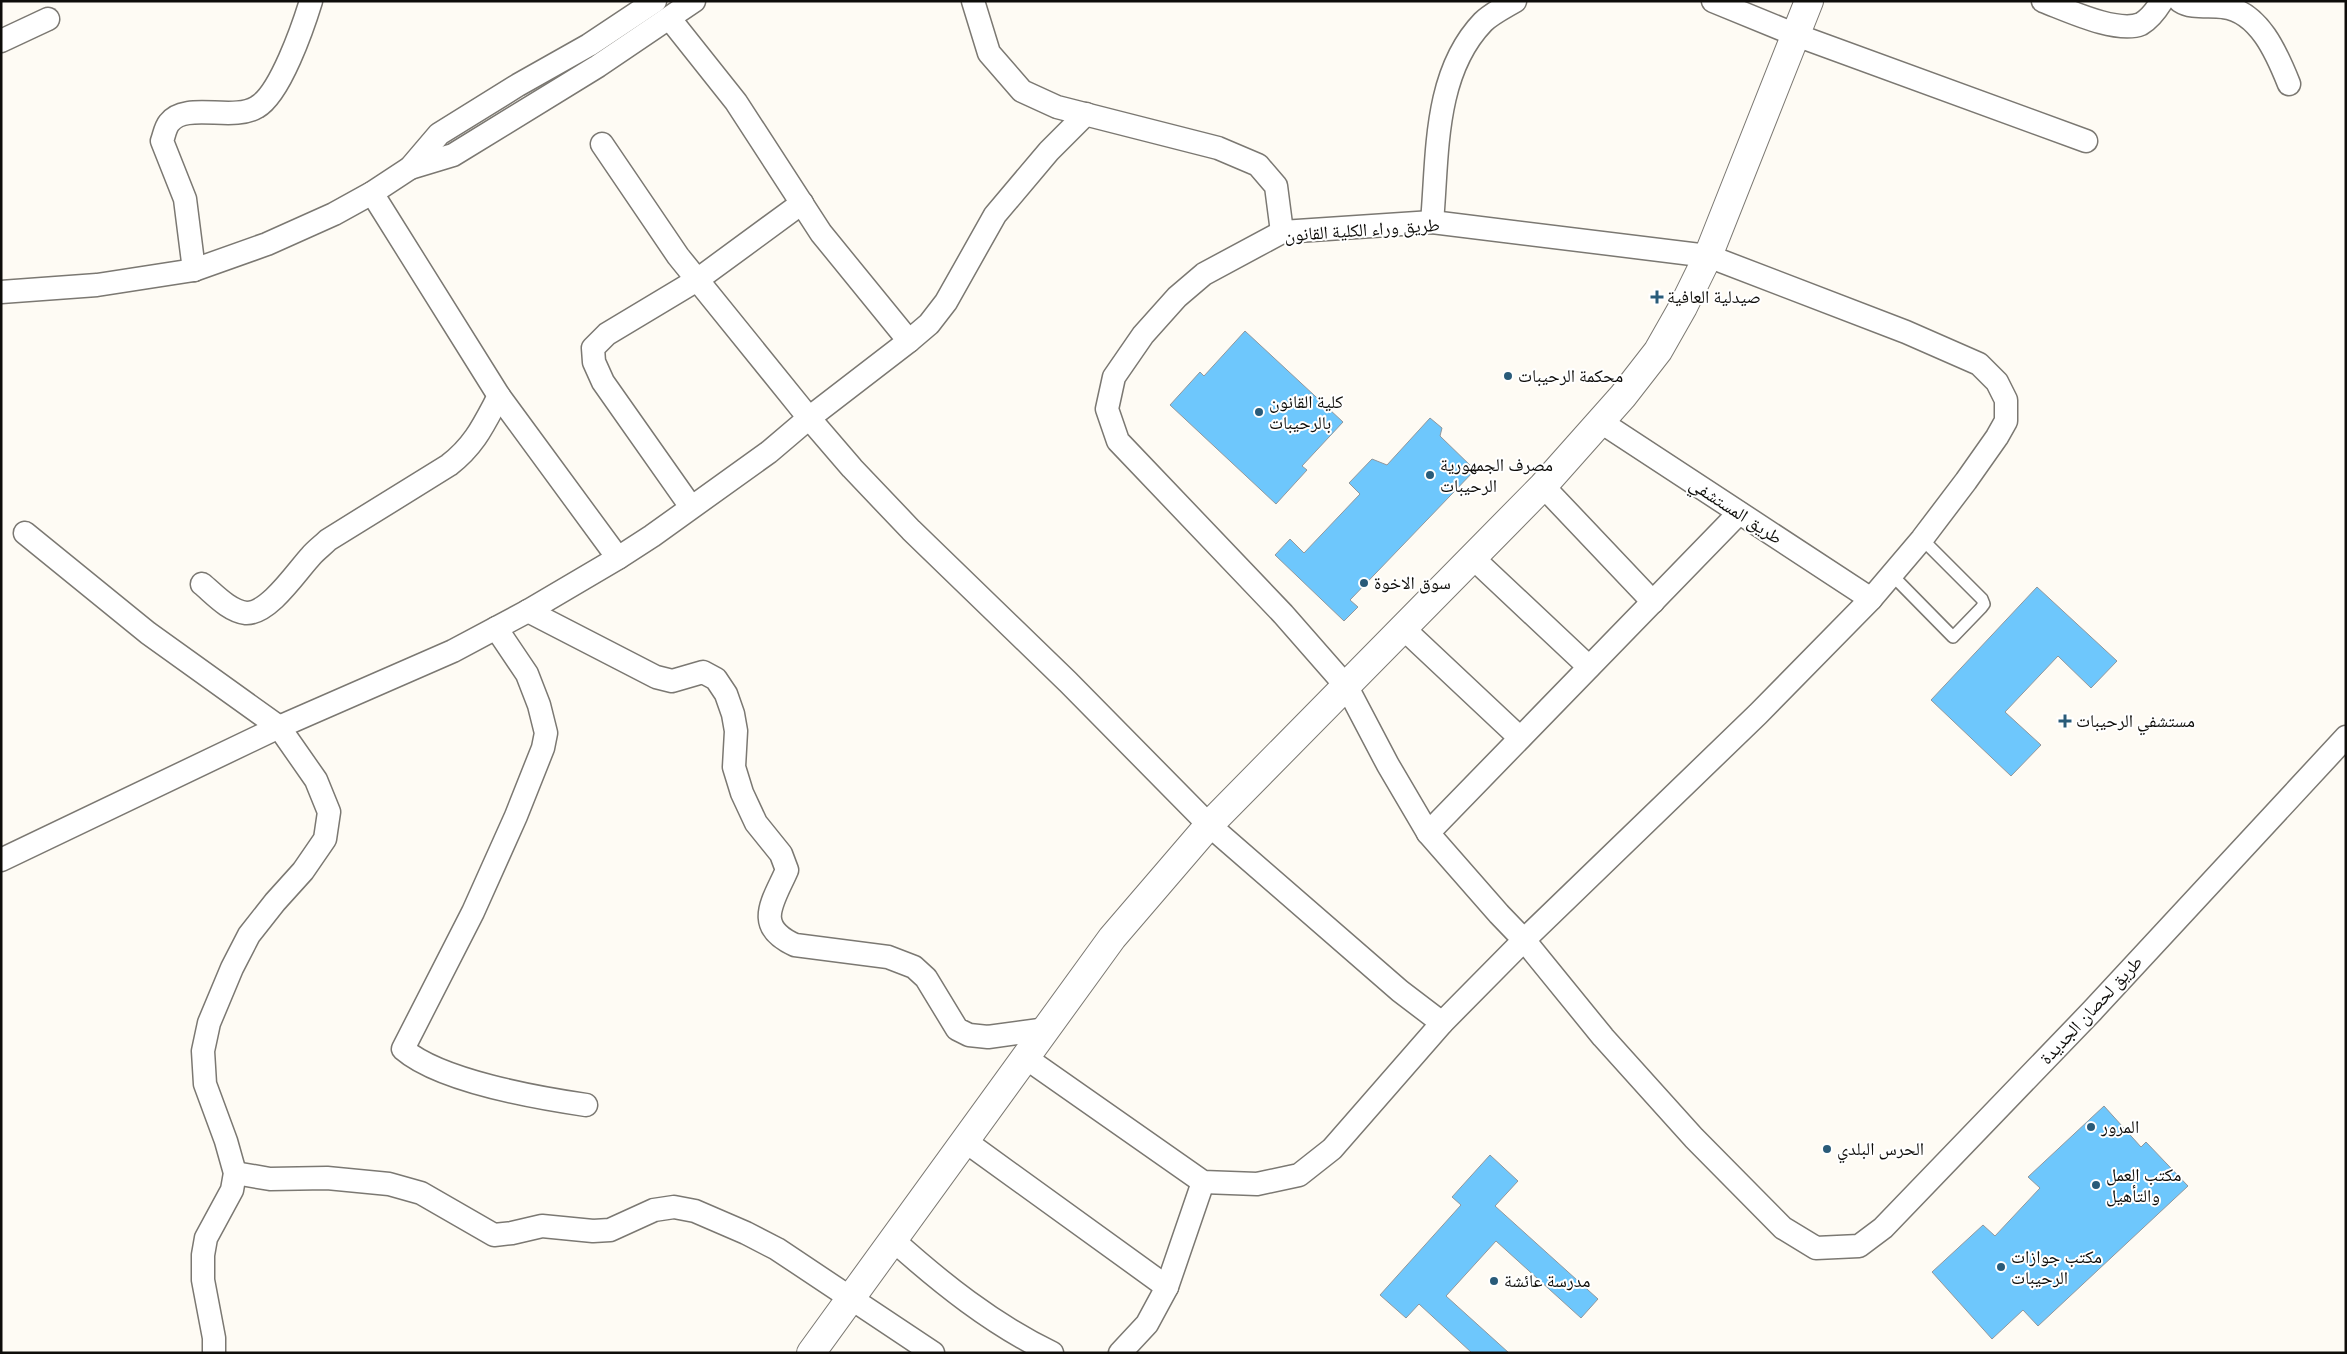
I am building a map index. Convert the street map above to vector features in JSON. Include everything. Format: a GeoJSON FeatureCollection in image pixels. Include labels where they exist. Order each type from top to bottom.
{"type":"FeatureCollection","features":[{"type":"Feature","properties":{"kind":"main road"},"geometry":{"type":"LineString","coordinates":[[811,1353],[1112,938],[1209,825],[1543,486],[1601,422],[1658,351],[1683,307],[1708,256],[1809,1]]}},
{"type":"Feature","properties":{"kind":"street"},"geometry":{"type":"LineString","coordinates":[[194,270],[185,198],[162,141],[169,123],[181,113],[234,114],[257,107],[275,89],[292,52],[311,1]]}},
{"type":"Feature","properties":{"kind":"street"},"geometry":{"type":"LineString","coordinates":[[410,168],[439,134],[518,85],[589,45],[655,1]]}},
{"type":"Feature","properties":{"kind":"street"},"geometry":{"type":"LineString","coordinates":[[1,292],[96,285],[194,270],[267,244],[334,214],[372,193],[410,168],[453,154],[548,98],[670,19],[694,1]]}},
{"type":"Feature","properties":{"kind":"street"},"geometry":{"type":"LineString","coordinates":[[973,1],[989,53],[1022,90],[1057,107],[1218,148],[1258,165],[1276,186],[1282,232]]}},
{"type":"Feature","properties":{"kind":"street"},"geometry":{"type":"LineString","coordinates":[[1432,222],[1441,114],[1452,69],[1483,21],[1515,1]]}},
{"type":"Feature","properties":{"kind":"street"},"geometry":{"type":"LineString","coordinates":[[1713,1],[1796,34],[2086,141]]}},
{"type":"Feature","properties":{"kind":"street"},"geometry":{"type":"LineString","coordinates":[[2043,1],[2116,26],[2129,27],[2141,24],[2162,1]]}},
{"type":"Feature","properties":{"kind":"street"},"geometry":{"type":"LineString","coordinates":[[2180,1],[2195,6],[2222,7],[2240,12],[2266,37],[2279,59],[2289,84]]}},
{"type":"Feature","properties":{"kind":"street"},"geometry":{"type":"LineString","coordinates":[[1,41],[48,18]]}},
{"type":"Feature","properties":{"kind":"street"},"geometry":{"type":"LineString","coordinates":[[670,19],[736,102],[822,233],[909,341]]}},
{"type":"Feature","properties":{"kind":"street"},"geometry":{"type":"LineString","coordinates":[[1,860],[279,727],[453,651],[528,611],[618,558],[691,508],[769,452],[809,418],[929,324],[946,302],[995,215],[1048,151],[1086,114]]}},
{"type":"Feature","properties":{"kind":"street"},"geometry":{"type":"LineString","coordinates":[[602,144],[678,256],[697,280],[809,418],[852,468],[911,530],[1068,682],[1209,825],[1400,991],[1442,1022]]}},
{"type":"Feature","properties":{"kind":"street"},"geometry":{"type":"LineString","coordinates":[[372,193],[500,396],[618,558]]}},
{"type":"Feature","properties":{"kind":"street"},"geometry":{"type":"LineString","coordinates":[[691,508],[604,382],[594,362],[593,348],[607,334],[697,280],[802,204]]}},
{"type":"Feature","properties":{"kind":"street","name":"طريق وراء الكلية القانون"},"geometry":{"type":"LineString","coordinates":[[1203,1182],[1257,1184],[1299,1175],[1332,1149],[1442,1022],[1524,940],[1758,714],[1871,599],[1922,539],[1966,481],[2006,422],[2006,400],[1997,382],[1979,364],[1915,336],[1708,256],[1432,222],[1282,232],[1210,270],[1178,297],[1142,335],[1114,376],[1107,409],[1118,441],[1283,614],[1347,686],[1392,772],[1428,833],[1498,914],[1524,940],[1603,1037],[1694,1138],[1783,1228],[1816,1248]]}},
{"type":"Feature","properties":{"kind":"street"},"geometry":{"type":"LineString","coordinates":[[202,584],[232,609],[247,613],[258,610],[288,584],[312,555],[328,540],[462,455],[475,441],[500,396]]}},
{"type":"Feature","properties":{"kind":"street","name":"طريق المستشفي"},"geometry":{"type":"LineString","coordinates":[[1601,422],[1871,599]]}},
{"type":"Feature","properties":{"kind":"street"},"geometry":{"type":"LineString","coordinates":[[1543,486],[1653,602]]}},
{"type":"Feature","properties":{"kind":"street"},"geometry":{"type":"LineString","coordinates":[[1428,833],[1739,513]]}},
{"type":"Feature","properties":{"kind":"street"},"geometry":{"type":"LineString","coordinates":[[25,533],[148,633],[279,727],[316,780],[329,812],[325,839],[303,871],[249,935],[232,968],[209,1023],[203,1051],[205,1084],[226,1141],[235,1173],[232,1190],[206,1238],[202,1255],[203,1280],[214,1338],[214,1353]]}},
{"type":"Feature","properties":{"kind":"street"},"geometry":{"type":"LineString","coordinates":[[1473,558],[1589,667]]}},
{"type":"Feature","properties":{"kind":"street"},"geometry":{"type":"LineString","coordinates":[[528,611],[656,676],[672,681],[703,672],[716,679],[726,694],[733,714],[736,731],[734,767],[742,793],[756,823],[781,854],[787,870],[773,898],[769,912],[773,929],[781,939],[795,945],[888,957],[914,967],[926,978],[957,1029],[969,1035],[988,1037],[1047,1029]]}},
{"type":"Feature","properties":{"kind":"street"},"geometry":{"type":"LineString","coordinates":[[496,628],[527,674],[540,705],[546,733],[543,748],[516,816],[473,912],[403,1049],[430,1065],[463,1078],[539,1098],[586,1105]]}},
{"type":"Feature","properties":{"kind":"street"},"geometry":{"type":"LineString","coordinates":[[1404,629],[1520,738]]}},
{"type":"Feature","properties":{"kind":"street","name":"طريق لحصان الجديدة"},"geometry":{"type":"LineString","coordinates":[[1816,1248],[1859,1246],[1883,1228],[2098,1004],[2346,737]]}},
{"type":"Feature","properties":{"kind":"street"},"geometry":{"type":"LineString","coordinates":[[1026,1058],[1203,1182],[1167,1287],[1147,1324],[1120,1353]]}},
{"type":"Feature","properties":{"kind":"street"},"geometry":{"type":"LineString","coordinates":[[965,1141],[1167,1287]]}},
{"type":"Feature","properties":{"kind":"street"},"geometry":{"type":"LineString","coordinates":[[235,1173],[270,1179],[327,1178],[389,1184],[421,1193],[494,1235],[542,1226],[593,1232],[610,1230],[654,1210],[674,1207],[695,1211],[746,1232],[777,1249],[934,1353]]}},
{"type":"Feature","properties":{"kind":"street"},"geometry":{"type":"LineString","coordinates":[[892,1239],[931,1274],[984,1314],[1052,1353]]}},
{"type":"Feature","properties":{"kind":"lane"},"geometry":{"type":"LineString","coordinates":[[1891,574],[1953,637],[1981,608],[1984,604],[1982,599],[1922,539]]}},
{"type":"Feature","properties":{"kind":"building"},"geometry":{"type":"Polygon","coordinates":[[[1245,331],[1343,422],[1302,466],[1307,470],[1276,504],[1170,405],[1200,372],[1204,376],[1245,331]]]}},
{"type":"Feature","properties":{"kind":"building"},"geometry":{"type":"Polygon","coordinates":[[[1430,418],[1442,428],[1440,436],[1475,470],[1350,600],[1358,607],[1344,621],[1275,555],[1290,539],[1304,553],[1360,494],[1349,483],[1372,459],[1387,465],[1430,418]]]}},
{"type":"Feature","properties":{"kind":"building"},"geometry":{"type":"Polygon","coordinates":[[[2037,587],[2117,661],[2091,688],[2058,656],[2005,712],[2041,745],[2011,776],[1931,700],[2037,587]]]}},
{"type":"Feature","properties":{"kind":"building"},"geometry":{"type":"Polygon","coordinates":[[[2104,1106],[2141,1147],[2146,1142],[2188,1186],[2038,1326],[2023,1310],[1992,1339],[1932,1272],[1983,1225],[1995,1236],[2040,1188],[2028,1177],[2104,1106]]]}},
{"type":"Feature","properties":{"kind":"building"},"geometry":{"type":"Polygon","coordinates":[[[1490,1155],[1518,1181],[1495,1206],[1598,1299],[1581,1318],[1496,1241],[1446,1296],[1509,1353],[1472,1353],[1419,1304],[1406,1318],[1380,1295],[1461,1205],[1452,1197],[1490,1155]]]}},
{"type":"Feature","properties":{"kind":"place","name":"صيدلية العافية"},"geometry":{"type":"Point","coordinates":[1657,297]}},
{"type":"Feature","properties":{"kind":"place","name":"محكمة الرحيبات"},"geometry":{"type":"Point","coordinates":[1508,376]}},
{"type":"Feature","properties":{"kind":"place","name":"كلية القانون بالرحيبات"},"geometry":{"type":"Point","coordinates":[1259,412]}},
{"type":"Feature","properties":{"kind":"place","name":"مصرف الجمهورية الرحيبات"},"geometry":{"type":"Point","coordinates":[1430,475]}},
{"type":"Feature","properties":{"kind":"place","name":"سوق الاخوة"},"geometry":{"type":"Point","coordinates":[1364,583]}},
{"type":"Feature","properties":{"kind":"place","name":"مستشفي الرحيبات"},"geometry":{"type":"Point","coordinates":[2065,721]}},
{"type":"Feature","properties":{"kind":"place","name":"المرور"},"geometry":{"type":"Point","coordinates":[2091,1127]}},
{"type":"Feature","properties":{"kind":"place","name":"الحرس البلدي"},"geometry":{"type":"Point","coordinates":[1827,1149]}},
{"type":"Feature","properties":{"kind":"place","name":"مكتب العمل والتأهيل"},"geometry":{"type":"Point","coordinates":[2096,1185]}},
{"type":"Feature","properties":{"kind":"place","name":"مكتب جوازات الرحيبات"},"geometry":{"type":"Point","coordinates":[2001,1267]}},
{"type":"Feature","properties":{"kind":"place","name":"مدرسة عائشة"},"geometry":{"type":"Point","coordinates":[1494,1281]}}]}
